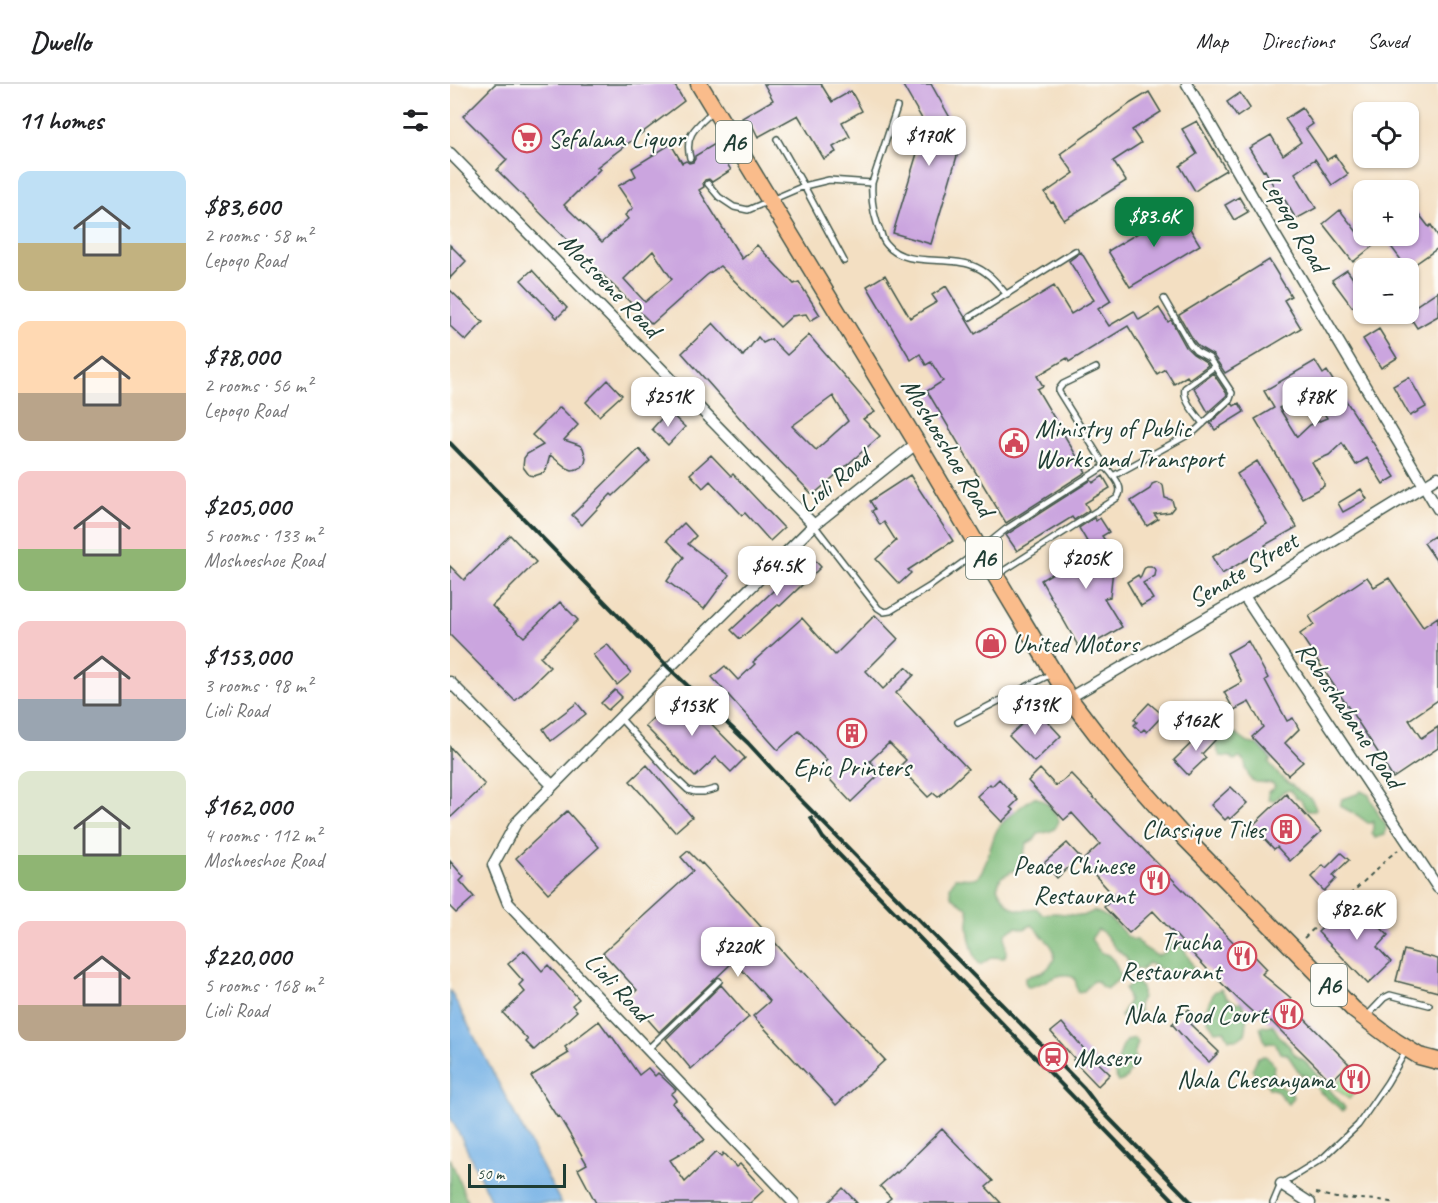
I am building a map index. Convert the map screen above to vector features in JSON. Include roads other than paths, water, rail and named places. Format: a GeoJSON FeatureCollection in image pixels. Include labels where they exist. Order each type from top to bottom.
{"type":"FeatureCollection","features":[{"type":"Feature","properties":{"kind":"main road","name":"Moshoeshoe Road"},"geometry":{"type":"LineString","coordinates":[[699,84],[1069,698],[1121,766],[1183,836],[1354,1010],[1419,1056],[1438,1061]]}},
{"type":"Feature","properties":{"kind":"street","name":"Lepoqo Road"},"geometry":{"type":"LineString","coordinates":[[1187,84],[1438,509]]}},
{"type":"Feature","properties":{"kind":"street","name":"Motsoene Road"},"geometry":{"type":"LineString","coordinates":[[451,156],[814,525]]}},
{"type":"Feature","properties":{"kind":"street","name":"Lioli Road"},"geometry":{"type":"LineString","coordinates":[[794,1203],[508,903],[493,865],[516,823],[552,785],[814,525],[917,443]]}},
{"type":"Feature","properties":{"kind":"street","name":"Senate Street"},"geometry":{"type":"LineString","coordinates":[[1069,698],[1244,597],[1438,477]]}},
{"type":"Feature","properties":{"kind":"street","name":"Raboshabane Road"},"geometry":{"type":"LineString","coordinates":[[1244,597],[1438,888]]}},
{"type":"Feature","properties":{"kind":"street"},"geometry":{"type":"LineString","coordinates":[[450,681],[552,785]]}},
{"type":"Feature","properties":{"kind":"street"},"geometry":{"type":"LineString","coordinates":[[1281,1184],[1312,1198]]}},
{"type":"Feature","properties":{"kind":"lane"},"geometry":{"type":"LineString","coordinates":[[897,107],[872,183],[871,193],[876,223],[886,245],[896,254],[911,258],[970,265],[988,274],[1007,295]]}},
{"type":"Feature","properties":{"kind":"lane"},"geometry":{"type":"LineString","coordinates":[[690,158],[687,146],[691,135],[715,110]]}},
{"type":"Feature","properties":{"kind":"lane"},"geometry":{"type":"LineString","coordinates":[[777,139],[844,261]]}},
{"type":"Feature","properties":{"kind":"lane"},"geometry":{"type":"LineString","coordinates":[[708,184],[719,197],[734,207],[748,210],[804,186],[829,180],[872,183]]}},
{"type":"Feature","properties":{"kind":"lane"},"geometry":{"type":"LineString","coordinates":[[970,317],[1075,251]]}},
{"type":"Feature","properties":{"kind":"lane"},"geometry":{"type":"LineString","coordinates":[[1113,476],[1195,431],[1230,399],[1232,393],[1209,358],[1196,351],[1190,344],[1164,299]]}},
{"type":"Feature","properties":{"kind":"lane"},"geometry":{"type":"LineString","coordinates":[[1203,424],[1189,404],[1184,393],[1185,388],[1215,366]]}},
{"type":"Feature","properties":{"kind":"lane"},"geometry":{"type":"LineString","coordinates":[[996,575],[1120,494],[1121,488],[1059,392],[1063,384],[1096,368]]}},
{"type":"Feature","properties":{"kind":"lane"},"geometry":{"type":"LineString","coordinates":[[814,525],[878,608],[884,612],[890,611],[930,587],[1006,529],[1105,466]]}},
{"type":"Feature","properties":{"kind":"lane"},"geometry":{"type":"LineString","coordinates":[[958,722],[1054,672]]}},
{"type":"Feature","properties":{"kind":"lane"},"geometry":{"type":"LineString","coordinates":[[620,718],[688,790],[695,792],[715,789]]}},
{"type":"Feature","properties":{"kind":"lane"},"geometry":{"type":"LineString","coordinates":[[647,1050],[719,981]]}},
{"type":"Feature","properties":{"kind":"lane"},"geometry":{"type":"LineString","coordinates":[[1365,1018],[1390,994],[1430,1005]]}},
{"type":"Feature","properties":{"kind":"lane"},"geometry":{"type":"LineString","coordinates":[[1274,1203],[1281,1184],[1323,1158],[1358,1125],[1387,1083],[1407,1048]]}},
{"type":"Feature","properties":{"kind":"water"},"geometry":{"type":"Polygon","coordinates":[[[450,990],[561,1203],[492,1203],[450,1117],[450,990]]]}},
{"type":"Feature","properties":{"kind":"railway"},"geometry":{"type":"LineString","coordinates":[[450,443],[669,668],[748,743],[798,797],[1084,1088],[1100,1109],[1192,1203]]}},
{"type":"Feature","properties":{"kind":"railway"},"geometry":{"type":"LineString","coordinates":[[811,818],[823,838],[1176,1203]]}},
{"type":"Feature","properties":{"kind":"place","name":"Sefalana Liquor"},"geometry":{"type":"Point","coordinates":[527,138]}},
{"type":"Feature","properties":{"kind":"place","name":"Ministry of Public Works and Transport"},"geometry":{"type":"Point","coordinates":[1014,443]}},
{"type":"Feature","properties":{"kind":"place","name":"United Motors"},"geometry":{"type":"Point","coordinates":[991,643]}},
{"type":"Feature","properties":{"kind":"place","name":"Epic Printers"},"geometry":{"type":"Point","coordinates":[852,733]}},
{"type":"Feature","properties":{"kind":"place","name":"Classique Tiles"},"geometry":{"type":"Point","coordinates":[1286,829]}},
{"type":"Feature","properties":{"kind":"place","name":"Peace Chinese Restaurant"},"geometry":{"type":"Point","coordinates":[1155,880]}},
{"type":"Feature","properties":{"kind":"place","name":"Trucha Restaurant"},"geometry":{"type":"Point","coordinates":[1242,956]}},
{"type":"Feature","properties":{"kind":"place","name":"Nala Food Court"},"geometry":{"type":"Point","coordinates":[1288,1014]}},
{"type":"Feature","properties":{"kind":"place","name":"Maseru"},"geometry":{"type":"Point","coordinates":[1053,1057]}},
{"type":"Feature","properties":{"kind":"place","name":"Nala Chesanyama"},"geometry":{"type":"Point","coordinates":[1355,1079]}}]}
